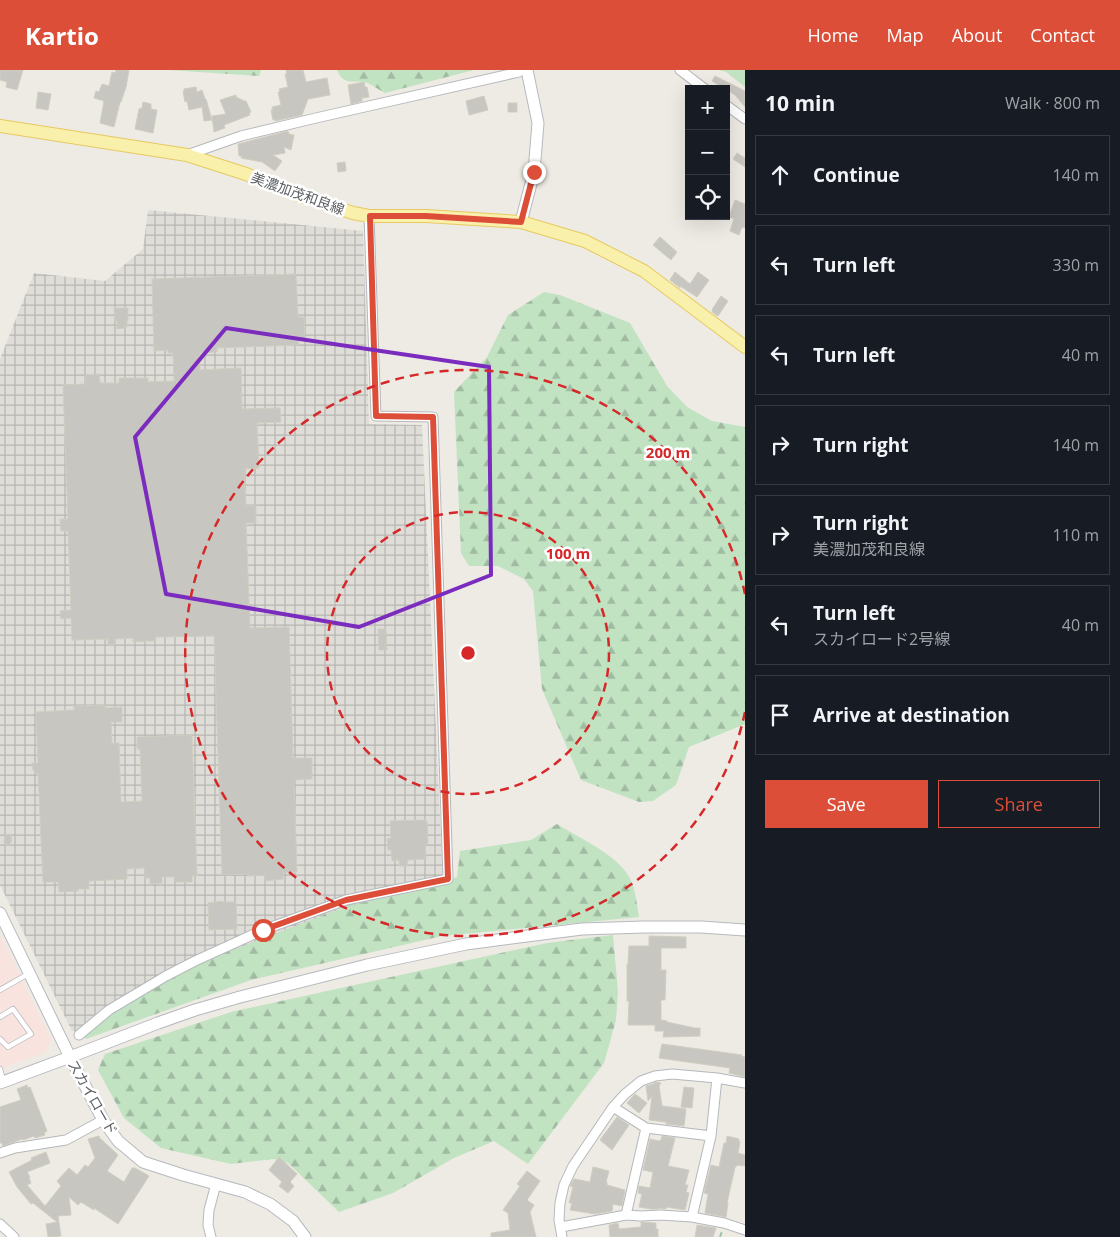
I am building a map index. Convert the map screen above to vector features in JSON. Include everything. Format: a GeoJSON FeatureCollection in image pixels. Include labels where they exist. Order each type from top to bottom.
{"type":"FeatureCollection","features":[{"type":"Feature","properties":{"kind":"main road","name":"美濃加茂和良線"},"geometry":{"type":"LineString","coordinates":[[0,126],[187,155],[246,174],[290,192],[354,213],[370,216],[426,216],[521,222],[585,241],[644,271],[745,347]]}},
{"type":"Feature","properties":{"kind":"street"},"geometry":{"type":"LineString","coordinates":[[680,70],[700,85]]}},
{"type":"Feature","properties":{"kind":"street"},"geometry":{"type":"LineString","coordinates":[[187,155],[241,136],[523,71],[538,123],[534,172],[521,222]]}},
{"type":"Feature","properties":{"kind":"street"},"geometry":{"type":"LineString","coordinates":[[730,108],[745,119]]}},
{"type":"Feature","properties":{"kind":"street"},"geometry":{"type":"LineString","coordinates":[[79,1035],[109,1010],[166,976],[263,930],[346,900],[448,879],[433,417],[376,416],[370,216]]}},
{"type":"Feature","properties":{"kind":"street","name":"スカイロード"},"geometry":{"type":"LineString","coordinates":[[0,913],[70,1057],[103,1120],[118,1140],[143,1162],[245,1192],[270,1204],[293,1221],[305,1237]]}},
{"type":"Feature","properties":{"kind":"street"},"geometry":{"type":"LineString","coordinates":[[2,1082],[195,1010],[367,965],[466,944],[582,929],[701,927],[745,930]]}},
{"type":"Feature","properties":{"kind":"street"},"geometry":{"type":"LineString","coordinates":[[562,1237],[559,1220],[564,1185],[573,1166],[613,1107],[625,1094],[641,1081],[655,1076],[672,1074],[717,1078],[745,1083]]}},
{"type":"Feature","properties":{"kind":"street"},"geometry":{"type":"LineString","coordinates":[[692,1217],[711,1136],[717,1078]]}},
{"type":"Feature","properties":{"kind":"street"},"geometry":{"type":"LineString","coordinates":[[613,1107],[646,1128],[711,1136]]}},
{"type":"Feature","properties":{"kind":"street"},"geometry":{"type":"LineString","coordinates":[[0,1154],[15,1148],[66,1140],[103,1120]]}},
{"type":"Feature","properties":{"kind":"street"},"geometry":{"type":"LineString","coordinates":[[626,1215],[646,1128]]}},
{"type":"Feature","properties":{"kind":"street"},"geometry":{"type":"LineString","coordinates":[[211,1237],[208,1225],[216,1184]]}},
{"type":"Feature","properties":{"kind":"street"},"geometry":{"type":"LineString","coordinates":[[561,1227],[626,1215],[660,1215],[692,1217],[745,1230]]}},
{"type":"Feature","properties":{"kind":"street"},"geometry":{"type":"LineString","coordinates":[[0,1224],[14,1237]]}},
{"type":"Feature","properties":{"kind":"lane"},"geometry":{"type":"LineString","coordinates":[[0,990],[30,974]]}},
{"type":"Feature","properties":{"kind":"lane"},"geometry":{"type":"LineString","coordinates":[[0,1017],[13,1009],[31,1034],[8,1047],[0,1039]]}},
{"type":"Feature","properties":{"kind":"lane"},"geometry":{"type":"LineString","coordinates":[[0,1069],[2,1082]]}},
{"type":"Feature","properties":{"kind":"highlighted area"},"geometry":{"type":"Polygon","coordinates":[[[226,328],[489,367],[491,575],[359,627],[166,594],[135,437],[226,328]]]}},
{"type":"Feature","properties":{"kind":"shaded area"},"geometry":{"type":"Polygon","coordinates":[[[148,210],[363,231],[369,424],[422,425],[443,883],[77,1032],[72,1031],[0,885],[0,359],[34,273],[105,281],[143,249],[148,210]]]}},
{"type":"Feature","properties":{"kind":"shaded area"},"geometry":{"type":"Polygon","coordinates":[[[0,934],[51,1039],[46,1052],[0,1069],[0,934]]]}},
{"type":"Feature","properties":{"kind":"green space"},"geometry":{"type":"Polygon","coordinates":[[[168,70],[261,70],[259,76],[168,70]]]}},
{"type":"Feature","properties":{"kind":"green space"},"geometry":{"type":"Polygon","coordinates":[[[337,70],[474,70],[385,93],[367,83],[346,81],[337,70]]]}},
{"type":"Feature","properties":{"kind":"green space"},"geometry":{"type":"Polygon","coordinates":[[[719,70],[745,70],[745,87],[726,72],[719,70]]]}},
{"type":"Feature","properties":{"kind":"green space"},"geometry":{"type":"Polygon","coordinates":[[[544,292],[560,295],[630,323],[667,386],[687,407],[712,421],[745,427],[745,724],[689,747],[676,785],[653,801],[639,802],[581,780],[542,689],[533,591],[524,579],[498,566],[469,566],[461,553],[454,392],[487,357],[508,315],[544,292]]]}},
{"type":"Feature","properties":{"kind":"green space"},"geometry":{"type":"Polygon","coordinates":[[[557,824],[599,849],[620,865],[632,883],[639,917],[442,936],[251,980],[86,1039],[77,1032],[135,996],[206,960],[348,906],[443,883],[457,877],[460,851],[531,840],[557,824]]]}},
{"type":"Feature","properties":{"kind":"green space"},"geometry":{"type":"Polygon","coordinates":[[[613,935],[618,992],[616,1020],[604,1063],[528,1164],[494,1141],[454,1158],[393,1193],[339,1212],[288,1163],[274,1159],[231,1164],[161,1148],[124,1118],[98,1070],[105,1054],[231,1012],[547,943],[613,935]]]}},
{"type":"Feature","properties":{"kind":"building"},"geometry":{"type":"Polygon","coordinates":[[[0,70],[23,70],[17,90],[6,87],[7,82],[0,80],[0,70]]]}},
{"type":"Feature","properties":{"kind":"building"},"geometry":{"type":"Polygon","coordinates":[[[116,70],[129,70],[114,127],[100,123],[104,101],[94,98],[96,91],[99,92],[102,84],[109,86],[112,72],[115,73],[116,70]]]}},
{"type":"Feature","properties":{"kind":"building"},"geometry":{"type":"Polygon","coordinates":[[[286,70],[303,70],[306,82],[327,78],[330,95],[308,99],[302,115],[275,121],[275,119],[273,120],[271,110],[273,110],[272,107],[281,105],[279,89],[288,87],[286,70]]]}},
{"type":"Feature","properties":{"kind":"building"},"geometry":{"type":"Polygon","coordinates":[[[715,76],[745,91],[745,107],[730,92],[730,85],[719,85],[712,81],[715,76]]]}},
{"type":"Feature","properties":{"kind":"building"},"geometry":{"type":"Polygon","coordinates":[[[364,82],[369,97],[362,98],[362,101],[351,104],[348,85],[364,82]]]}},
{"type":"Feature","properties":{"kind":"building"},"geometry":{"type":"Polygon","coordinates":[[[196,87],[197,92],[202,90],[212,120],[204,121],[202,107],[189,110],[187,101],[185,102],[184,89],[196,87]]]}},
{"type":"Feature","properties":{"kind":"building"},"geometry":{"type":"Polygon","coordinates":[[[38,92],[51,94],[48,110],[36,108],[38,92]]]}},
{"type":"Feature","properties":{"kind":"building"},"geometry":{"type":"Polygon","coordinates":[[[236,95],[236,97],[246,101],[251,112],[249,113],[250,115],[224,125],[225,128],[214,132],[212,116],[226,114],[220,100],[236,95]]]}},
{"type":"Feature","properties":{"kind":"building"},"geometry":{"type":"Polygon","coordinates":[[[484,96],[488,110],[469,115],[466,101],[484,96]]]}},
{"type":"Feature","properties":{"kind":"building"},"geometry":{"type":"Polygon","coordinates":[[[143,102],[151,104],[151,109],[157,110],[153,133],[135,129],[139,109],[142,108],[143,102]]]}},
{"type":"Feature","properties":{"kind":"building"},"geometry":{"type":"Polygon","coordinates":[[[508,103],[517,103],[517,112],[508,112],[508,103]]]}},
{"type":"Feature","properties":{"kind":"building"},"geometry":{"type":"Polygon","coordinates":[[[288,131],[289,134],[294,135],[291,150],[284,147],[285,153],[273,155],[282,161],[275,171],[262,162],[239,156],[238,144],[288,131]]]}},
{"type":"Feature","properties":{"kind":"building"},"geometry":{"type":"Polygon","coordinates":[[[737,153],[745,158],[745,167],[733,159],[737,153]]]}},
{"type":"Feature","properties":{"kind":"building"},"geometry":{"type":"Polygon","coordinates":[[[345,162],[346,171],[338,172],[337,163],[345,162]]]}},
{"type":"Feature","properties":{"kind":"building"},"geometry":{"type":"Polygon","coordinates":[[[735,200],[745,204],[745,228],[742,227],[739,235],[730,231],[734,219],[730,217],[735,200]]]}},
{"type":"Feature","properties":{"kind":"building"},"geometry":{"type":"Polygon","coordinates":[[[660,237],[677,252],[671,260],[653,245],[660,237]]]}},
{"type":"Feature","properties":{"kind":"building"},"geometry":{"type":"Polygon","coordinates":[[[675,272],[690,284],[698,272],[709,280],[697,297],[670,280],[675,272]]]}},
{"type":"Feature","properties":{"kind":"building"},"geometry":{"type":"Polygon","coordinates":[[[296,274],[298,317],[304,317],[305,340],[298,340],[299,345],[217,348],[217,352],[200,353],[200,370],[241,368],[242,409],[280,408],[281,422],[257,423],[259,468],[244,469],[246,506],[256,505],[256,523],[246,523],[250,628],[289,627],[293,758],[312,758],[312,779],[294,780],[297,872],[283,873],[283,879],[265,881],[265,875],[222,875],[214,636],[155,637],[156,641],[133,642],[133,638],[115,639],[115,645],[108,645],[108,639],[72,640],[71,618],[61,619],[60,611],[71,610],[68,531],[61,531],[60,519],[68,519],[63,385],[85,384],[85,375],[99,374],[100,383],[119,383],[119,378],[148,378],[148,382],[174,381],[173,353],[168,353],[168,350],[154,351],[152,279],[296,274]]]}},
{"type":"Feature","properties":{"kind":"building"},"geometry":{"type":"Polygon","coordinates":[[[721,296],[728,301],[718,316],[712,312],[721,296]]]}},
{"type":"Feature","properties":{"kind":"building"},"geometry":{"type":"Polygon","coordinates":[[[114,308],[128,308],[127,327],[117,329],[114,308]]]}},
{"type":"Feature","properties":{"kind":"building"},"geometry":{"type":"Polygon","coordinates":[[[378,629],[386,629],[387,650],[379,650],[378,629]]]}},
{"type":"Feature","properties":{"kind":"building"},"geometry":{"type":"Polygon","coordinates":[[[105,705],[105,708],[122,707],[122,722],[111,722],[112,743],[119,743],[121,802],[142,801],[140,749],[137,749],[137,737],[192,735],[197,876],[192,876],[192,882],[176,882],[176,877],[162,877],[162,883],[150,884],[150,878],[145,878],[145,868],[127,869],[127,879],[89,881],[89,889],[78,889],[78,891],[59,892],[58,882],[43,882],[38,774],[33,770],[32,763],[38,763],[36,712],[74,710],[74,706],[105,705]]]}},
{"type":"Feature","properties":{"kind":"building"},"geometry":{"type":"Polygon","coordinates":[[[390,821],[427,821],[428,843],[425,844],[426,859],[407,860],[408,866],[399,866],[399,860],[392,861],[391,850],[388,850],[387,839],[391,838],[390,821]]]}},
{"type":"Feature","properties":{"kind":"building"},"geometry":{"type":"Polygon","coordinates":[[[10,834],[12,839],[10,845],[5,845],[5,835],[10,834]]]}},
{"type":"Feature","properties":{"kind":"building"},"geometry":{"type":"Polygon","coordinates":[[[236,902],[237,929],[209,930],[208,903],[236,902]]]}},
{"type":"Feature","properties":{"kind":"building"},"geometry":{"type":"Polygon","coordinates":[[[649,936],[686,937],[686,948],[661,948],[661,970],[666,970],[665,1000],[661,1000],[661,1020],[700,1028],[700,1036],[663,1037],[664,1031],[655,1031],[655,1025],[628,1025],[627,964],[629,946],[649,946],[649,936]]]}},
{"type":"Feature","properties":{"kind":"building"},"geometry":{"type":"Polygon","coordinates":[[[662,1044],[742,1055],[745,1057],[745,1077],[729,1073],[730,1068],[659,1058],[662,1044]]]}},
{"type":"Feature","properties":{"kind":"building"},"geometry":{"type":"Polygon","coordinates":[[[656,1082],[661,1083],[659,1086],[662,1106],[686,1109],[684,1126],[649,1120],[652,1096],[648,1101],[646,1086],[656,1082]]]}},
{"type":"Feature","properties":{"kind":"building"},"geometry":{"type":"Polygon","coordinates":[[[27,1085],[28,1088],[30,1087],[47,1131],[44,1133],[45,1135],[22,1139],[3,1146],[0,1143],[0,1107],[21,1100],[17,1089],[27,1085]]]}},
{"type":"Feature","properties":{"kind":"building"},"geometry":{"type":"Polygon","coordinates":[[[684,1087],[694,1088],[692,1108],[681,1107],[684,1087]]]}},
{"type":"Feature","properties":{"kind":"building"},"geometry":{"type":"Polygon","coordinates":[[[635,1094],[647,1103],[639,1113],[627,1103],[635,1094]]]}},
{"type":"Feature","properties":{"kind":"building"},"geometry":{"type":"Polygon","coordinates":[[[617,1117],[629,1125],[612,1150],[600,1140],[617,1117]]]}},
{"type":"Feature","properties":{"kind":"building"},"geometry":{"type":"Polygon","coordinates":[[[99,1136],[118,1155],[107,1171],[124,1182],[132,1168],[149,1176],[118,1224],[94,1208],[94,1210],[81,1202],[78,1205],[69,1197],[71,1215],[58,1216],[61,1236],[48,1237],[46,1224],[57,1222],[33,1203],[31,1204],[17,1187],[9,1172],[32,1160],[31,1158],[46,1152],[50,1163],[27,1172],[31,1183],[27,1185],[45,1206],[61,1186],[57,1181],[69,1168],[77,1175],[85,1165],[88,1167],[95,1158],[88,1139],[99,1136]]]}},
{"type":"Feature","properties":{"kind":"building"},"geometry":{"type":"Polygon","coordinates":[[[662,1136],[675,1138],[668,1166],[689,1170],[685,1185],[688,1185],[686,1192],[689,1193],[685,1210],[667,1207],[666,1209],[651,1209],[639,1207],[642,1194],[638,1193],[639,1186],[650,1188],[653,1172],[643,1170],[650,1139],[659,1141],[662,1136]]]}},
{"type":"Feature","properties":{"kind":"building"},"geometry":{"type":"Polygon","coordinates":[[[727,1136],[739,1139],[738,1153],[745,1155],[745,1166],[737,1165],[735,1167],[726,1217],[705,1213],[708,1194],[704,1193],[711,1165],[719,1167],[727,1136]]]}},
{"type":"Feature","properties":{"kind":"building"},"geometry":{"type":"Polygon","coordinates":[[[279,1157],[297,1174],[290,1182],[294,1186],[288,1193],[279,1186],[282,1182],[269,1170],[279,1157]]]}},
{"type":"Feature","properties":{"kind":"building"},"geometry":{"type":"Polygon","coordinates":[[[593,1167],[609,1171],[607,1185],[625,1190],[622,1206],[613,1204],[612,1211],[595,1214],[570,1210],[572,1203],[569,1203],[573,1187],[570,1186],[574,1179],[590,1182],[593,1167]]]}},
{"type":"Feature","properties":{"kind":"building"},"geometry":{"type":"Polygon","coordinates":[[[527,1171],[540,1181],[527,1200],[534,1205],[530,1212],[536,1237],[491,1237],[491,1233],[510,1230],[508,1213],[503,1210],[520,1186],[517,1184],[527,1171]]]}},
{"type":"Feature","properties":{"kind":"building"},"geometry":{"type":"Polygon","coordinates":[[[641,1222],[656,1223],[658,1237],[610,1237],[609,1225],[618,1223],[619,1229],[641,1227],[641,1222]]]}},
{"type":"Feature","properties":{"kind":"building"},"geometry":{"type":"Polygon","coordinates":[[[697,1225],[716,1228],[713,1237],[695,1237],[697,1225]]]}},
{"type":"Feature","properties":{"kind":"route"},"geometry":{"type":"LineString","coordinates":[[263,930],[346,900],[448,879],[433,417],[376,416],[370,216],[426,216],[521,222],[534,172]]}}]}
